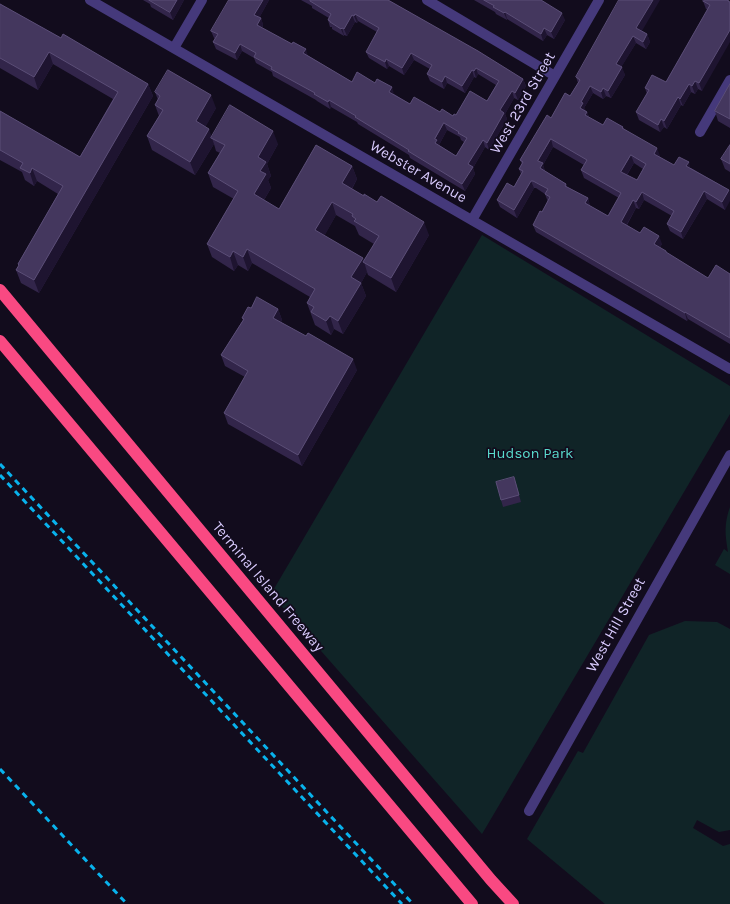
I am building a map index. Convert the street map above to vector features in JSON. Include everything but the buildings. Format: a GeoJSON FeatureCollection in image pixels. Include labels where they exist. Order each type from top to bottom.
{"type":"FeatureCollection","features":[{"type":"Feature","properties":{"kind":"highway","name":"Terminal Island Freeway"},"geometry":{"type":"LineString","coordinates":[[0,290],[480,867],[513,904]]}},
{"type":"Feature","properties":{"kind":"highway"},"geometry":{"type":"LineString","coordinates":[[0,341],[472,904]]}},
{"type":"Feature","properties":{"kind":"street","name":"Webster Avenue"},"geometry":{"type":"LineString","coordinates":[[90,0],[730,369]]}},
{"type":"Feature","properties":{"kind":"street"},"geometry":{"type":"LineString","coordinates":[[174,48],[202,0]]}},
{"type":"Feature","properties":{"kind":"street"},"geometry":{"type":"LineString","coordinates":[[427,0],[556,76]]}},
{"type":"Feature","properties":{"kind":"street","name":"West 23rd Street"},"geometry":{"type":"LineString","coordinates":[[472,220],[599,0]]}},
{"type":"Feature","properties":{"kind":"street"},"geometry":{"type":"LineString","coordinates":[[700,132],[730,80]]}},
{"type":"Feature","properties":{"kind":"street","name":"West Hill Street"},"geometry":{"type":"LineString","coordinates":[[529,811],[730,455]]}},
{"type":"Feature","properties":{"kind":"green space","name":"Hudson Park"},"geometry":{"type":"Polygon","coordinates":[[[482,235],[730,386],[730,414],[482,834],[271,594],[482,235]]]}},
{"type":"Feature","properties":{"kind":"green space"},"geometry":{"type":"Polygon","coordinates":[[[730,507],[730,574],[715,565],[724,549],[728,552],[726,529],[730,507]]]}},
{"type":"Feature","properties":{"kind":"green space"},"geometry":{"type":"Polygon","coordinates":[[[685,621],[717,622],[730,629],[730,830],[719,832],[697,820],[693,828],[723,846],[730,844],[730,904],[605,904],[527,839],[578,751],[583,753],[649,635],[685,621]]]}},
{"type":"Feature","properties":{"kind":"railway"},"geometry":{"type":"LineString","coordinates":[[0,464],[413,904]]}},
{"type":"Feature","properties":{"kind":"railway"},"geometry":{"type":"LineString","coordinates":[[0,475],[402,904]]}},
{"type":"Feature","properties":{"kind":"railway"},"geometry":{"type":"LineString","coordinates":[[0,769],[127,904]]}}]}
